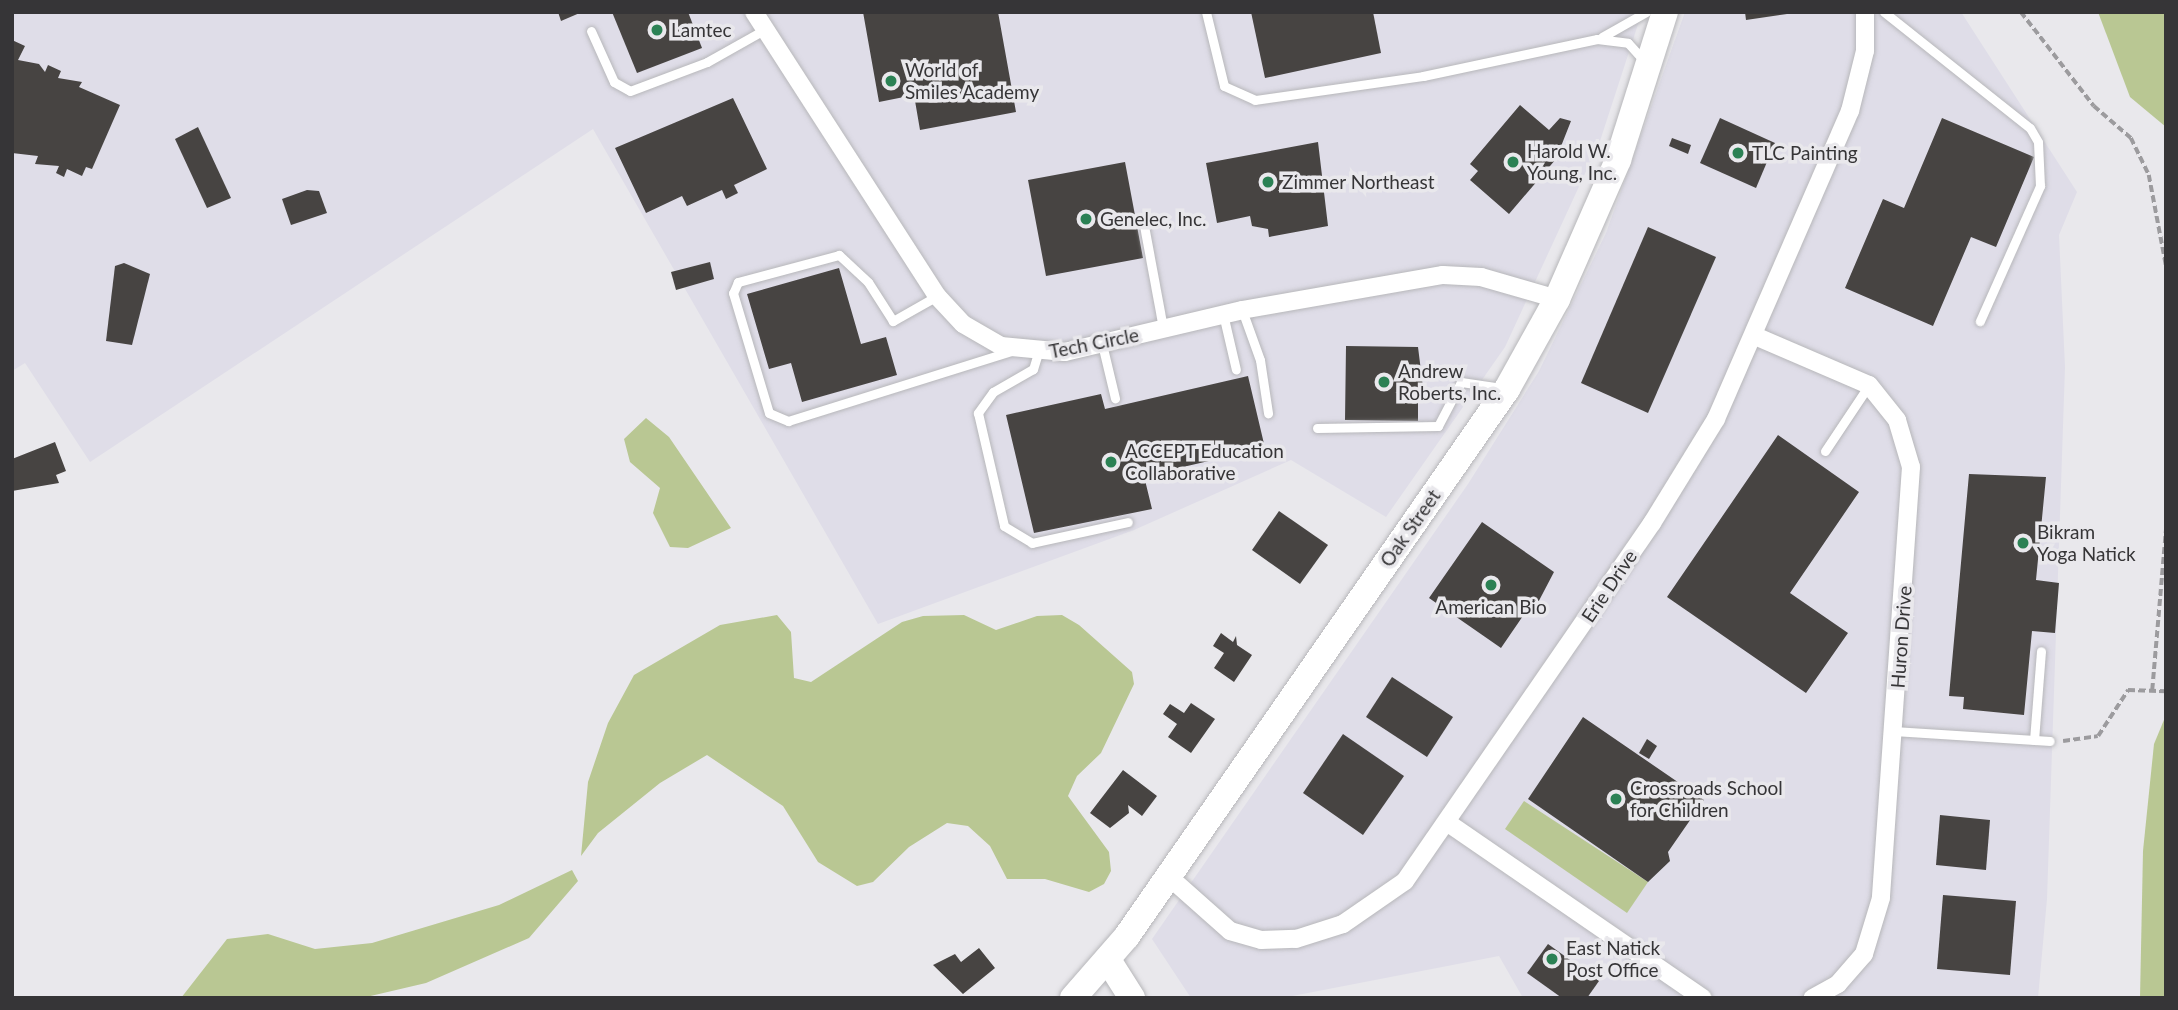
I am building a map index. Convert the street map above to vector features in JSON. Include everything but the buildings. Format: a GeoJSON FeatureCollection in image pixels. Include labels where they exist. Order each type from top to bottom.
{"type":"FeatureCollection","features":[{"type":"Feature","properties":{"kind":"main road","name":"Oak Street"},"geometry":{"type":"LineString","coordinates":[[1073,998],[1108,960],[1507,388],[1557,299],[1647,76],[1665,12]]}},
{"type":"Feature","properties":{"kind":"main road"},"geometry":{"type":"LineString","coordinates":[[1108,960],[1132,998]]}},
{"type":"Feature","properties":{"kind":"street","name":"Tech Circle"},"geometry":{"type":"LineString","coordinates":[[754,12],[937,296],[972,331],[1013,350],[1038,353],[1102,344],[1242,310],[1462,274],[1557,299]]}},
{"type":"Feature","properties":{"kind":"street","name":"Erie Drive"},"geometry":{"type":"LineString","coordinates":[[1167,875],[1240,936],[1296,939],[1343,925],[1381,904],[1448,823],[1675,487],[1755,336],[1850,111],[1865,51],[1865,12]]}},
{"type":"Feature","properties":{"kind":"street"},"geometry":{"type":"LineString","coordinates":[[1755,336],[1869,384]]}},
{"type":"Feature","properties":{"kind":"street","name":"Huron Drive"},"geometry":{"type":"LineString","coordinates":[[1816,997],[1852,971],[1878,916],[1894,731],[1912,478],[1901,429],[1869,384]]}},
{"type":"Feature","properties":{"kind":"street"},"geometry":{"type":"LineString","coordinates":[[1448,823],[1703,998]]}},
{"type":"Feature","properties":{"kind":"lane"},"geometry":{"type":"LineString","coordinates":[[1206,12],[1224,86],[1255,100],[1437,74],[1597,39],[1646,12]]}},
{"type":"Feature","properties":{"kind":"lane"},"geometry":{"type":"LineString","coordinates":[[1884,12],[2030,128],[2038,142],[2039,186],[1980,321]]}},
{"type":"Feature","properties":{"kind":"lane"},"geometry":{"type":"LineString","coordinates":[[591,30],[614,82],[630,91],[707,62],[764,30]]}},
{"type":"Feature","properties":{"kind":"lane"},"geometry":{"type":"LineString","coordinates":[[1597,39],[1628,43],[1641,54],[1647,76]]}},
{"type":"Feature","properties":{"kind":"lane"},"geometry":{"type":"LineString","coordinates":[[1143,220],[1163,328]]}},
{"type":"Feature","properties":{"kind":"lane"},"geometry":{"type":"LineString","coordinates":[[937,296],[893,321],[868,282],[839,255],[738,282],[733,293],[771,416],[788,421],[1013,350]]}},
{"type":"Feature","properties":{"kind":"lane"},"geometry":{"type":"LineString","coordinates":[[1242,310],[1260,360],[1268,413]]}},
{"type":"Feature","properties":{"kind":"lane"},"geometry":{"type":"LineString","coordinates":[[1223,314],[1236,370]]}},
{"type":"Feature","properties":{"kind":"lane"},"geometry":{"type":"LineString","coordinates":[[1102,344],[1115,398]]}},
{"type":"Feature","properties":{"kind":"lane"},"geometry":{"type":"LineString","coordinates":[[1038,353],[1033,369],[993,392],[978,412],[1004,526],[1032,543],[1128,522]]}},
{"type":"Feature","properties":{"kind":"lane"},"geometry":{"type":"LineString","coordinates":[[1317,428],[1438,426],[1461,382],[1507,388]]}},
{"type":"Feature","properties":{"kind":"lane"},"geometry":{"type":"LineString","coordinates":[[1825,451],[1869,384]]}},
{"type":"Feature","properties":{"kind":"lane"},"geometry":{"type":"LineString","coordinates":[[2034,740],[2041,651]]}},
{"type":"Feature","properties":{"kind":"lane"},"geometry":{"type":"LineString","coordinates":[[1894,731],[2050,741]]}},
{"type":"Feature","properties":{"kind":"path"},"geometry":{"type":"LineString","coordinates":[[2021,12],[2094,106],[2131,138],[2149,175],[2166,265]]}},
{"type":"Feature","properties":{"kind":"path"},"geometry":{"type":"LineString","coordinates":[[2152,690],[2166,528]]}},
{"type":"Feature","properties":{"kind":"path"},"geometry":{"type":"LineString","coordinates":[[2050,741],[2088,741],[2107,727],[2128,690],[2166,691]]}},
{"type":"Feature","properties":{"kind":"shaded area"},"geometry":{"type":"Polygon","coordinates":[[[12,12],[1642,12],[1600,141],[1505,347],[1386,517],[1291,460],[1134,530],[878,624],[593,129],[90,462],[25,363],[12,371],[12,12]]]}},
{"type":"Feature","properties":{"kind":"shaded area"},"geometry":{"type":"Polygon","coordinates":[[[1685,12],[1961,12],[2077,192],[2059,235],[2065,367],[2047,899],[2038,998],[1523,998],[1499,956],[1282,998],[1191,998],[1152,939],[1468,484],[1539,371],[1606,233],[1685,12]]]}},
{"type":"Feature","properties":{"kind":"green space"},"geometry":{"type":"Polygon","coordinates":[[[2098,12],[2166,12],[2166,127],[2130,97],[2098,12]]]}},
{"type":"Feature","properties":{"kind":"green space"},"geometry":{"type":"Polygon","coordinates":[[[646,418],[669,437],[731,528],[688,548],[670,547],[653,513],[660,488],[630,462],[624,439],[646,418]]]}},
{"type":"Feature","properties":{"kind":"green space"},"geometry":{"type":"Polygon","coordinates":[[[777,615],[791,632],[794,678],[811,682],[902,622],[923,616],[964,615],[996,630],[1037,616],[1062,615],[1079,625],[1132,672],[1134,684],[1101,753],[1077,776],[1068,796],[1109,852],[1111,871],[1104,884],[1089,892],[1045,879],[1007,879],[990,846],[968,826],[947,823],[909,847],[873,882],[857,886],[818,862],[783,806],[707,755],[660,783],[598,833],[581,856],[588,782],[608,723],[634,675],[720,625],[777,615]]]}},
{"type":"Feature","properties":{"kind":"green space"},"geometry":{"type":"Polygon","coordinates":[[[2166,715],[2166,998],[2140,998],[2143,851],[2154,744],[2166,715]]]}},
{"type":"Feature","properties":{"kind":"green space"},"geometry":{"type":"Polygon","coordinates":[[[1524,801],[1648,882],[1627,913],[1505,829],[1524,801]]]}},
{"type":"Feature","properties":{"kind":"green space"},"geometry":{"type":"Polygon","coordinates":[[[572,870],[578,881],[529,938],[426,983],[362,998],[181,998],[227,939],[268,934],[315,949],[372,943],[499,905],[572,870]]]}},
{"type":"Feature","properties":{"kind":"place","name":"Lamtec"},"geometry":{"type":"Point","coordinates":[657,30]}},
{"type":"Feature","properties":{"kind":"place","name":"World of Smiles Academy"},"geometry":{"type":"Point","coordinates":[891,81]}},
{"type":"Feature","properties":{"kind":"place","name":"TLC Painting"},"geometry":{"type":"Point","coordinates":[1738,153]}},
{"type":"Feature","properties":{"kind":"place","name":"Harold W. Young, Inc."},"geometry":{"type":"Point","coordinates":[1513,162]}},
{"type":"Feature","properties":{"kind":"place","name":"Zimmer Northeast"},"geometry":{"type":"Point","coordinates":[1268,182]}},
{"type":"Feature","properties":{"kind":"place","name":"Genelec, Inc."},"geometry":{"type":"Point","coordinates":[1086,219]}},
{"type":"Feature","properties":{"kind":"place","name":"Andrew Roberts, Inc."},"geometry":{"type":"Point","coordinates":[1384,382]}},
{"type":"Feature","properties":{"kind":"place","name":"ACCEPT Education Collaborative"},"geometry":{"type":"Point","coordinates":[1111,462]}},
{"type":"Feature","properties":{"kind":"place","name":"Bikram Yoga Natick"},"geometry":{"type":"Point","coordinates":[2023,543]}},
{"type":"Feature","properties":{"kind":"place","name":"American Bio"},"geometry":{"type":"Point","coordinates":[1491,585]}},
{"type":"Feature","properties":{"kind":"place","name":"Crossroads School for Children"},"geometry":{"type":"Point","coordinates":[1616,799]}},
{"type":"Feature","properties":{"kind":"place","name":"East Natick Post Office"},"geometry":{"type":"Point","coordinates":[1552,959]}}]}
